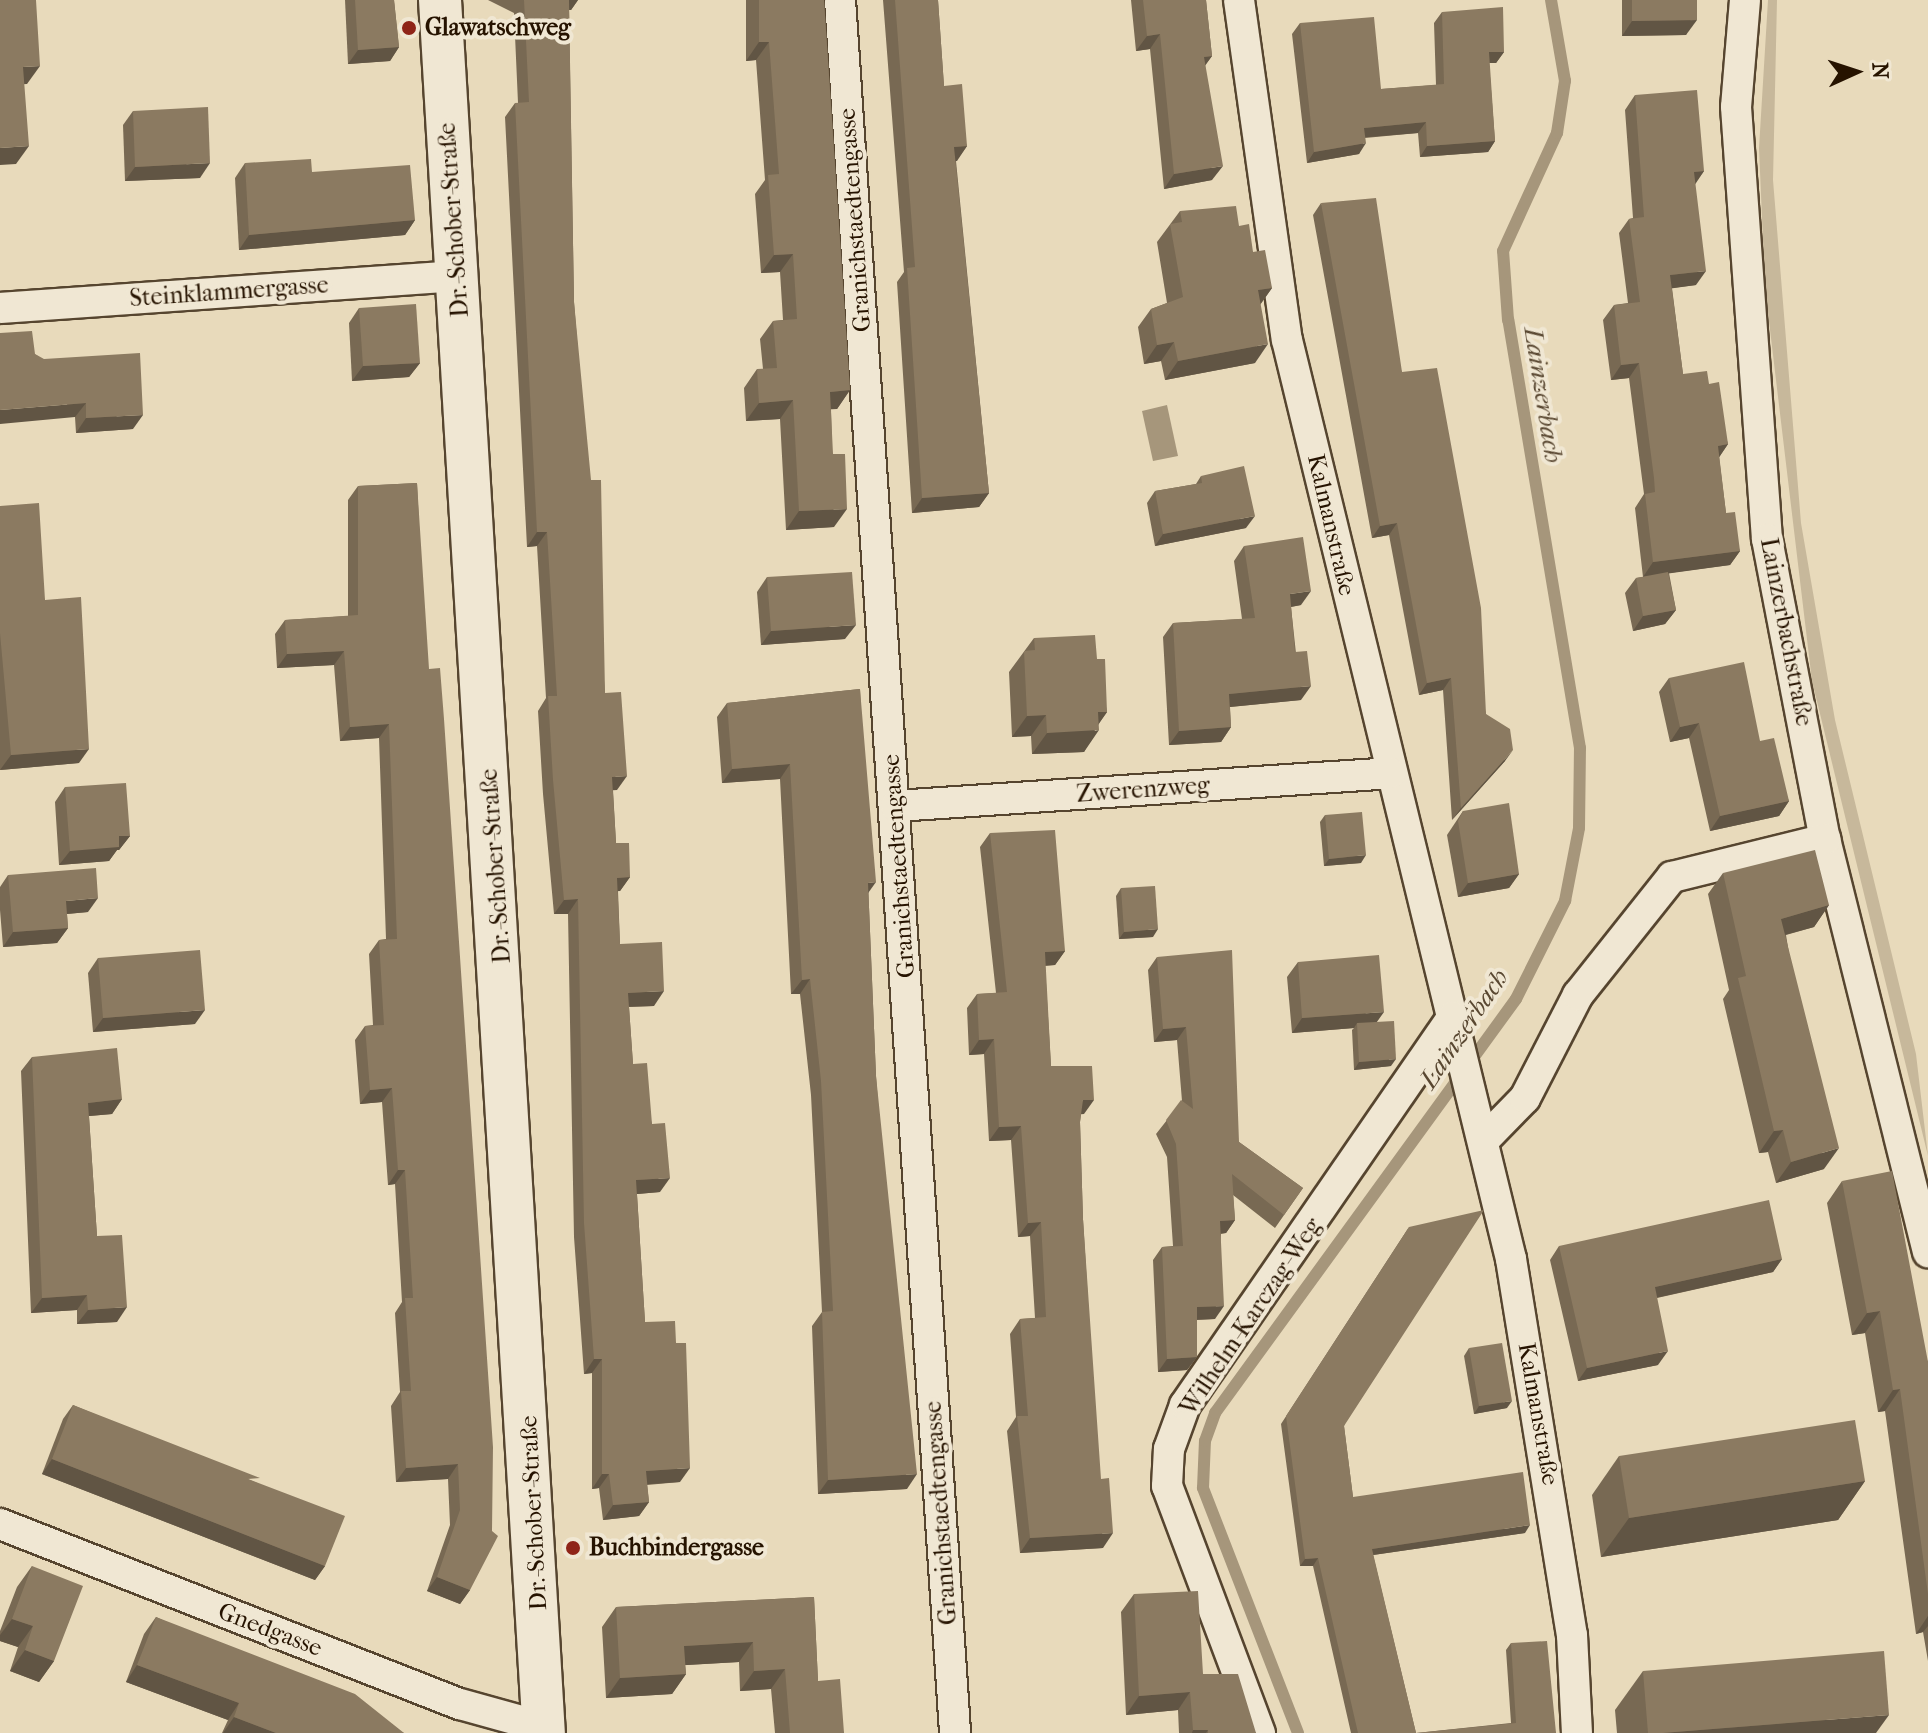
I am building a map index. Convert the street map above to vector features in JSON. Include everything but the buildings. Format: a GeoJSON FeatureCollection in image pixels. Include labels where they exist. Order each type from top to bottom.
{"type":"FeatureCollection","features":[{"type":"Feature","properties":{"kind":"street","name":"Dr.-Schober-Straße"},"geometry":{"type":"LineString","coordinates":[[440,0],[543,1730]]}},
{"type":"Feature","properties":{"kind":"street","name":"Granichstaedtengasse"},"geometry":{"type":"LineString","coordinates":[[840,0],[896,806],[955,1733]]}},
{"type":"Feature","properties":{"kind":"street","name":"Kalmanstraße"},"geometry":{"type":"LineString","coordinates":[[1239,0],[1287,340],[1390,773],[1485,1139],[1550,1482],[1577,1733]]}},
{"type":"Feature","properties":{"kind":"street","name":"Lainzerbachstraße"},"geometry":{"type":"LineString","coordinates":[[1745,0],[1736,107],[1767,539],[1825,839],[1928,1252]]}},
{"type":"Feature","properties":{"kind":"street","name":"Steinklammergasse"},"geometry":{"type":"LineString","coordinates":[[0,308],[457,276]]}},
{"type":"Feature","properties":{"kind":"street","name":"Zwerenzweg"},"geometry":{"type":"LineString","coordinates":[[896,806],[1390,773]]}},
{"type":"Feature","properties":{"kind":"street"},"geometry":{"type":"LineString","coordinates":[[1485,1139],[1525,1098],[1578,995],[1672,877],[1825,839]]}},
{"type":"Feature","properties":{"kind":"street","name":"Wilhelm-Karczag-Weg"},"geometry":{"type":"LineString","coordinates":[[1260,1733],[1167,1486],[1169,1449],[1185,1405],[1456,1030]]}},
{"type":"Feature","properties":{"kind":"street","name":"Gnedgasse"},"geometry":{"type":"LineString","coordinates":[[0,1518],[460,1704],[543,1730]]}},
{"type":"Feature","properties":{"kind":"shaded area"},"geometry":{"type":"Polygon","coordinates":[[[1768,0],[1777,0],[1773,180],[1801,523],[1835,720],[1916,1054],[1928,1156],[1812,681],[1765,288],[1759,148],[1768,0]]]}},
{"type":"Feature","properties":{"kind":"shaded area"},"geometry":{"type":"Polygon","coordinates":[[[1167,405],[1178,456],[1153,461],[1142,411],[1167,405]]]}},
{"type":"Feature","properties":{"kind":"waterway","name":"Lainzerbach"},"geometry":{"type":"LineString","coordinates":[[1298,1733],[1203,1488],[1205,1441],[1215,1413],[1516,999],[1565,901],[1579,828],[1580,748],[1508,320],[1503,251],[1557,133],[1565,81],[1551,0]]}},
{"type":"Feature","properties":{"kind":"place","name":"Glawatschweg"},"geometry":{"type":"Point","coordinates":[409,28]}},
{"type":"Feature","properties":{"kind":"place","name":"Buchbindergasse"},"geometry":{"type":"Point","coordinates":[573,1548]}}]}
